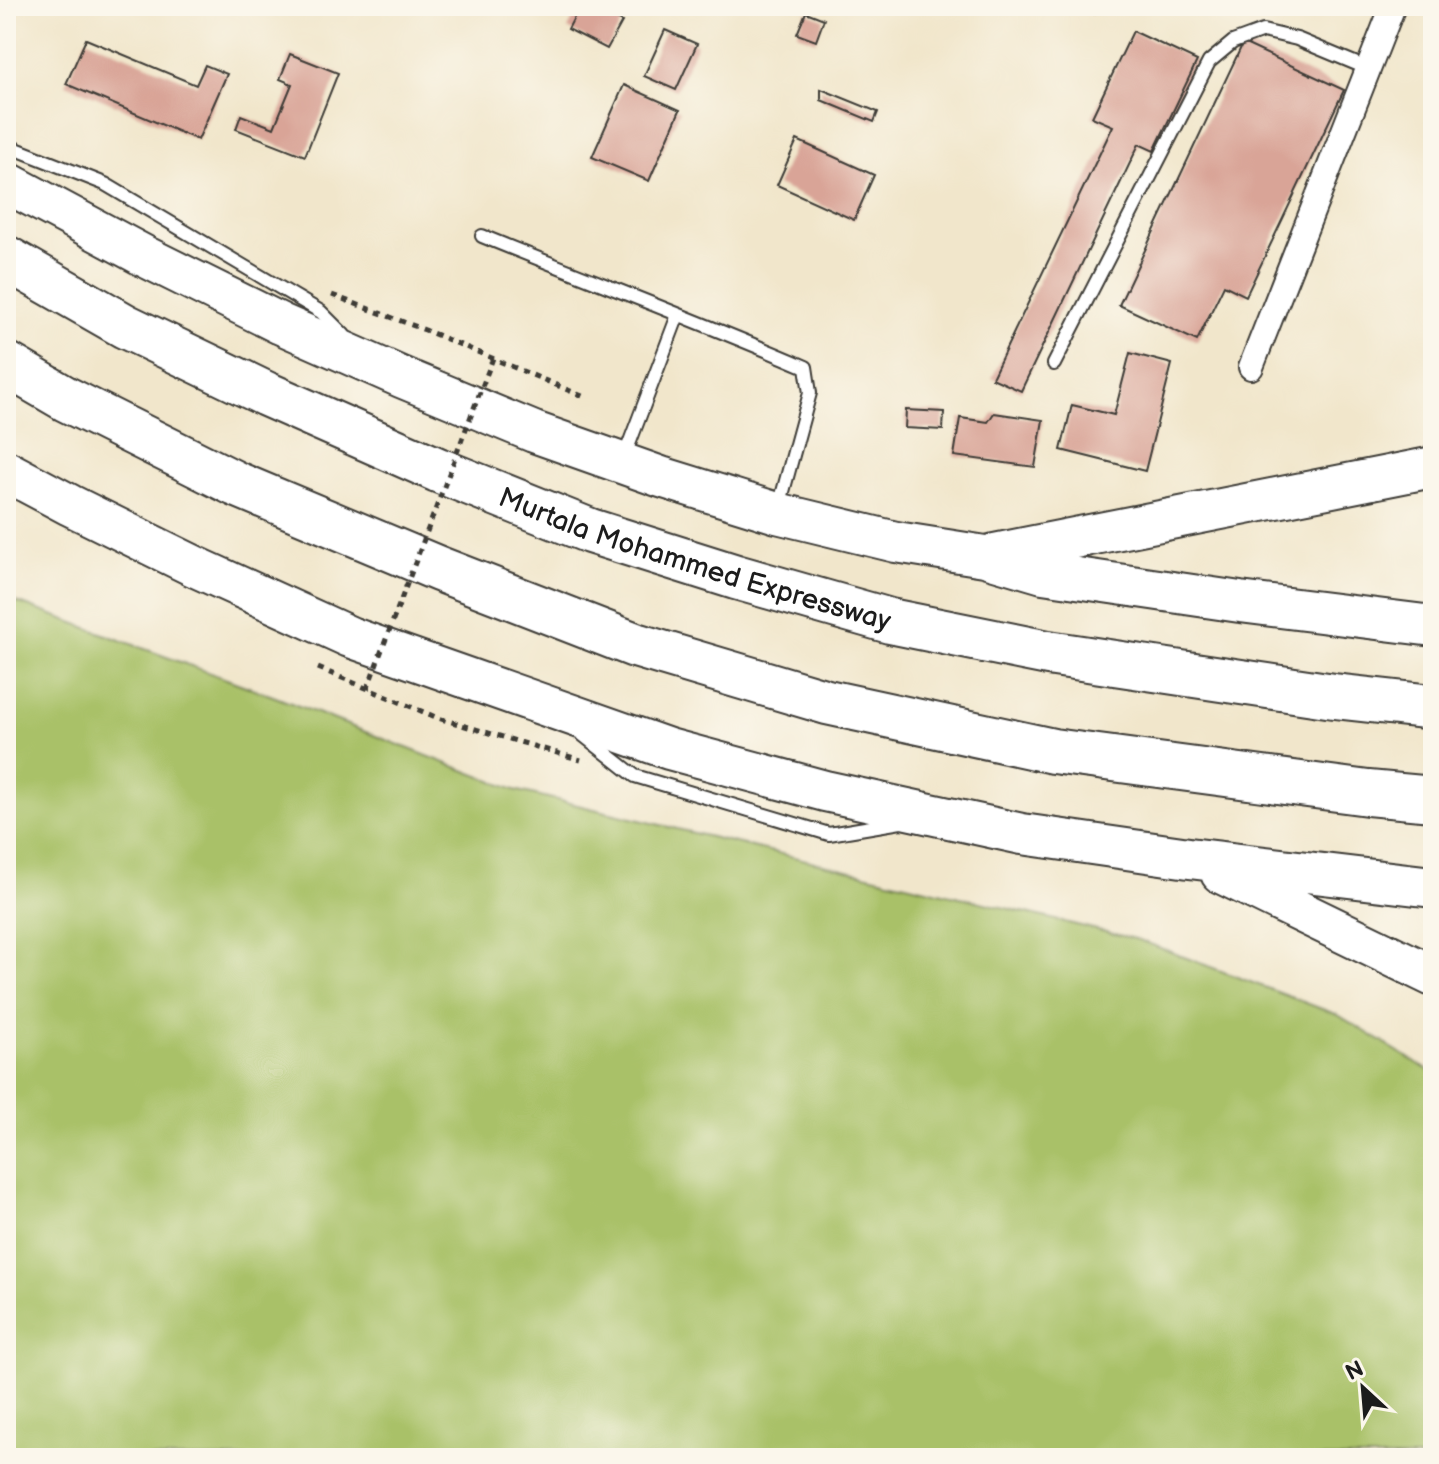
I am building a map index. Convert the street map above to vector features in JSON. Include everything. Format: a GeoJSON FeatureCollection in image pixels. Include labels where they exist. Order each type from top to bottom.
{"type":"FeatureCollection","features":[{"type":"Feature","properties":{"kind":"highway"},"geometry":{"type":"LineString","coordinates":[[6,182],[146,257],[281,324],[375,365],[534,432],[777,513],[896,542],[985,556],[1043,573],[1433,626]]}},
{"type":"Feature","properties":{"kind":"highway","name":"Murtala Mohammed Expressway"},"geometry":{"type":"LineString","coordinates":[[6,258],[153,339],[266,394],[438,470],[590,531],[736,577],[890,621],[1048,653],[1334,696],[1433,707]]}},
{"type":"Feature","properties":{"kind":"highway"},"geometry":{"type":"LineString","coordinates":[[6,364],[66,399],[236,484],[439,569],[650,649],[827,702],[1053,751],[1433,799]]}},
{"type":"Feature","properties":{"kind":"highway"},"geometry":{"type":"LineString","coordinates":[[985,556],[1433,467]]}},
{"type":"Feature","properties":{"kind":"highway"},"geometry":{"type":"LineString","coordinates":[[6,471],[196,567],[350,637],[669,749],[825,791],[1022,834],[1189,858],[1433,887]]}},
{"type":"Feature","properties":{"kind":"highway"},"geometry":{"type":"LineString","coordinates":[[1189,858],[1433,976]]}},
{"type":"Feature","properties":{"kind":"street"},"geometry":{"type":"LineString","coordinates":[[1251,367],[1393,6]]}},
{"type":"Feature","properties":{"kind":"lane"},"geometry":{"type":"LineString","coordinates":[[1054,364],[1209,62],[1233,42],[1263,31],[1297,39],[1369,69]]}},
{"type":"Feature","properties":{"kind":"lane"},"geometry":{"type":"LineString","coordinates":[[6,145],[105,184],[321,312],[375,365]]}},
{"type":"Feature","properties":{"kind":"lane"},"geometry":{"type":"LineString","coordinates":[[482,236],[716,328],[806,367],[810,393],[777,513]]}},
{"type":"Feature","properties":{"kind":"lane"},"geometry":{"type":"LineString","coordinates":[[622,463],[678,315]]}},
{"type":"Feature","properties":{"kind":"lane"},"geometry":{"type":"LineString","coordinates":[[549,708],[635,776],[829,834],[941,816]]}},
{"type":"Feature","properties":{"kind":"path"},"geometry":{"type":"LineString","coordinates":[[327,293],[587,398]]}},
{"type":"Feature","properties":{"kind":"path"},"geometry":{"type":"LineString","coordinates":[[367,689],[493,358]]}},
{"type":"Feature","properties":{"kind":"path"},"geometry":{"type":"LineString","coordinates":[[318,668],[438,718],[635,776]]}},
{"type":"Feature","properties":{"kind":"green space"},"geometry":{"type":"Polygon","coordinates":[[[6,598],[273,696],[515,790],[1139,940],[1338,1015],[1433,1073],[1433,1458],[6,1458],[6,598]]]}},
{"type":"Feature","properties":{"kind":"building"},"geometry":{"type":"Polygon","coordinates":[[[580,6],[591,6],[622,22],[607,49],[568,29],[580,6]]]}},
{"type":"Feature","properties":{"kind":"building"},"geometry":{"type":"Polygon","coordinates":[[[1068,6],[1096,6],[1094,14],[1068,6]]]}},
{"type":"Feature","properties":{"kind":"building"},"geometry":{"type":"Polygon","coordinates":[[[806,12],[824,19],[816,41],[797,34],[806,12]]]}},
{"type":"Feature","properties":{"kind":"building"},"geometry":{"type":"Polygon","coordinates":[[[665,30],[697,44],[676,90],[644,76],[665,30]]]}},
{"type":"Feature","properties":{"kind":"building"},"geometry":{"type":"Polygon","coordinates":[[[1133,31],[1197,61],[1154,151],[1139,144],[1021,391],[992,378],[1113,126],[1092,117],[1133,31]]]}},
{"type":"Feature","properties":{"kind":"building"},"geometry":{"type":"Polygon","coordinates":[[[86,39],[196,85],[205,65],[227,74],[198,140],[66,84],[86,39]]]}},
{"type":"Feature","properties":{"kind":"building"},"geometry":{"type":"Polygon","coordinates":[[[1243,43],[1344,90],[1246,296],[1224,285],[1197,341],[1119,305],[1243,43]]]}},
{"type":"Feature","properties":{"kind":"building"},"geometry":{"type":"Polygon","coordinates":[[[290,54],[338,73],[305,156],[236,129],[241,115],[274,128],[292,84],[280,79],[290,54]]]}},
{"type":"Feature","properties":{"kind":"building"},"geometry":{"type":"Polygon","coordinates":[[[624,85],[680,110],[649,181],[592,157],[624,85]]]}},
{"type":"Feature","properties":{"kind":"building"},"geometry":{"type":"Polygon","coordinates":[[[821,89],[878,112],[874,122],[821,100],[821,89]]]}},
{"type":"Feature","properties":{"kind":"building"},"geometry":{"type":"Polygon","coordinates":[[[797,140],[874,175],[854,220],[777,185],[797,140]]]}},
{"type":"Feature","properties":{"kind":"building"},"geometry":{"type":"Polygon","coordinates":[[[1130,353],[1172,364],[1145,471],[1061,450],[1072,405],[1114,415],[1130,353]]]}},
{"type":"Feature","properties":{"kind":"building"},"geometry":{"type":"Polygon","coordinates":[[[906,410],[944,412],[943,430],[905,428],[906,410]]]}},
{"type":"Feature","properties":{"kind":"building"},"geometry":{"type":"Polygon","coordinates":[[[994,413],[1043,420],[1035,467],[954,456],[960,418],[988,422],[994,413]]]}}]}
